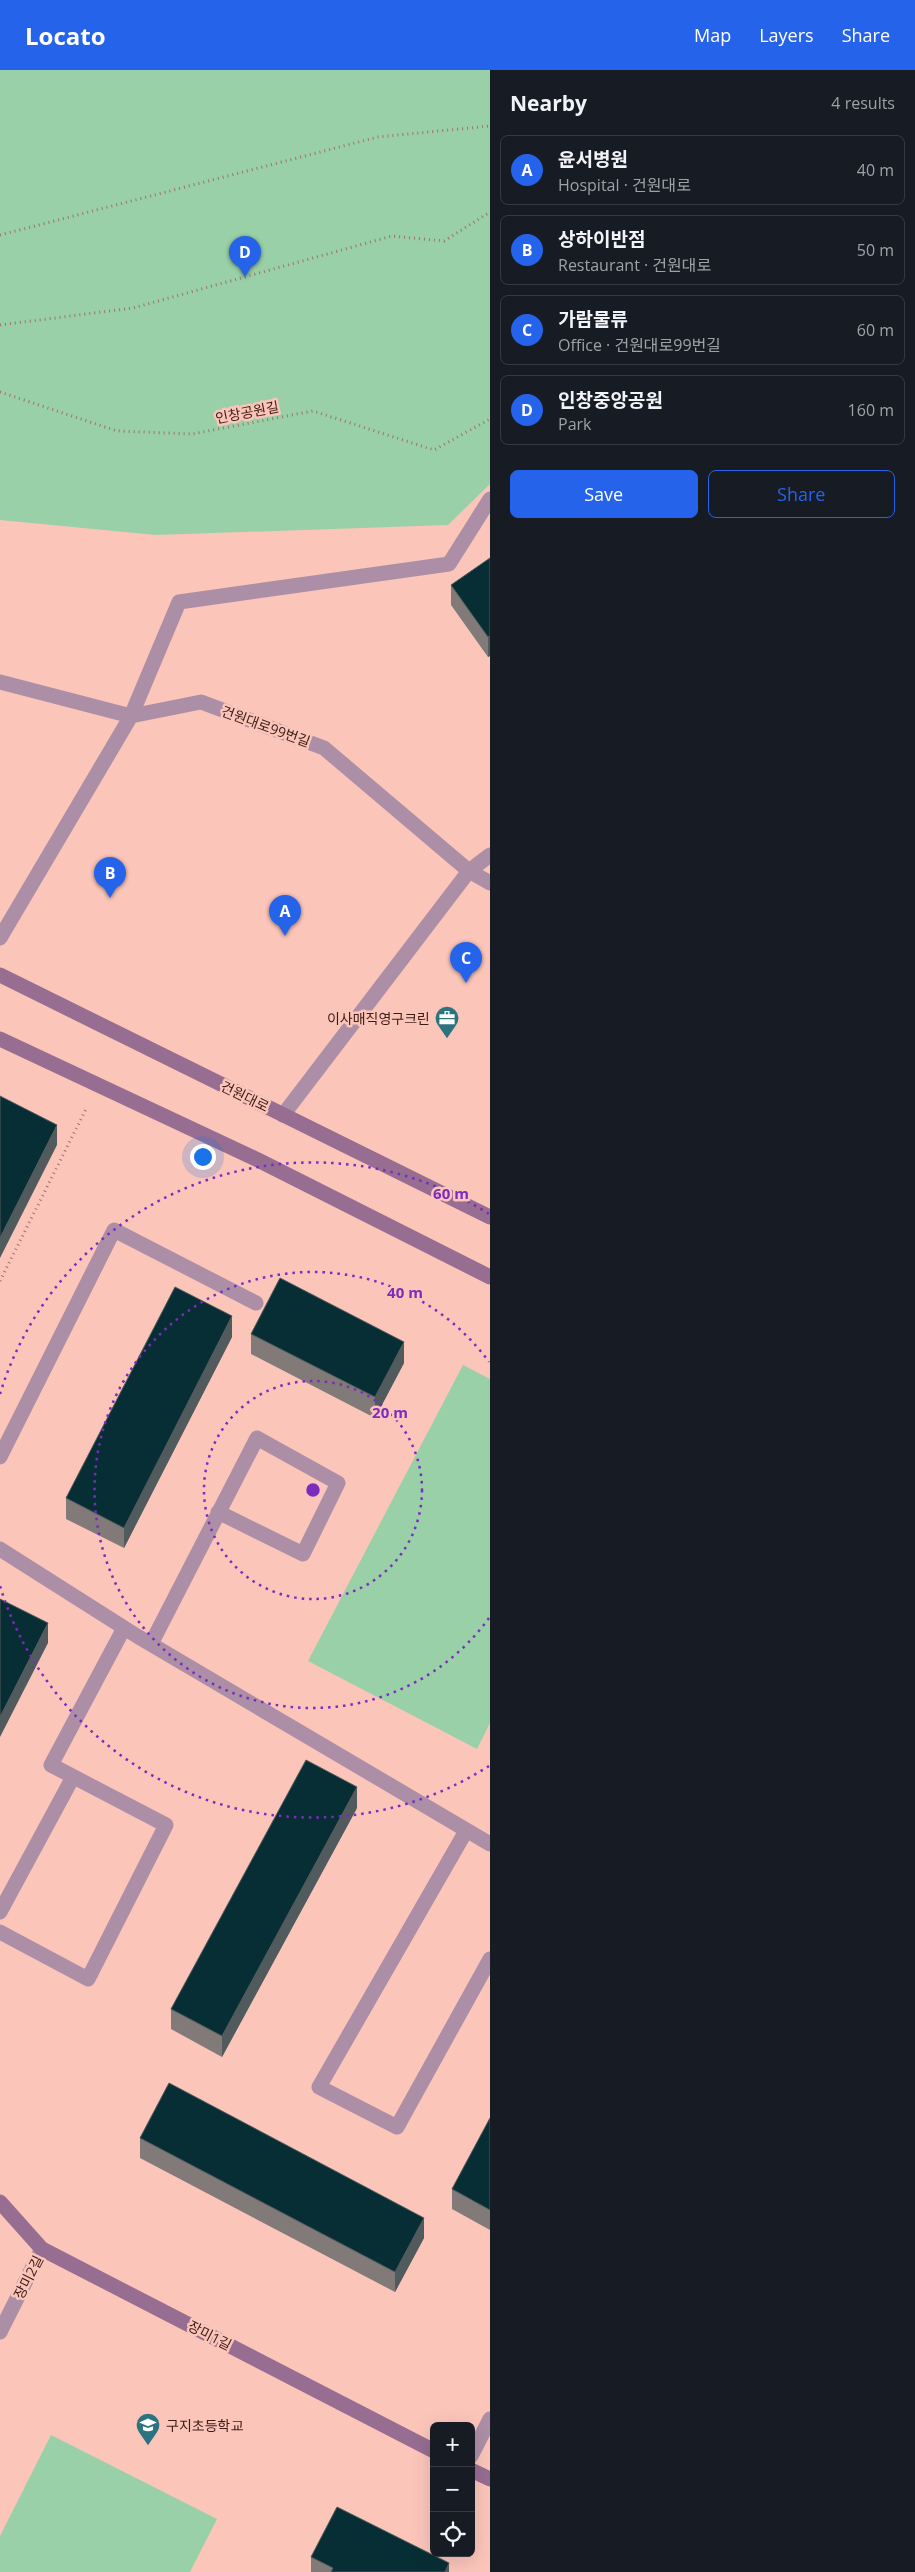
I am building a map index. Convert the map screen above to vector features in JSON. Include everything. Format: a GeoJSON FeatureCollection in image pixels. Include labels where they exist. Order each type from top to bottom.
{"type":"FeatureCollection","features":[{"type":"Feature","properties":{"kind":"street"},"geometry":{"type":"LineString","coordinates":[[0,938],[131,716],[179,602],[449,564],[490,499]]}},
{"type":"Feature","properties":{"kind":"street","name":"건원대로99번길"},"geometry":{"type":"LineString","coordinates":[[0,682],[131,716],[201,702],[324,748],[469,871],[490,883]]}},
{"type":"Feature","properties":{"kind":"street"},"geometry":{"type":"LineString","coordinates":[[283,1115],[469,871],[490,855]]}},
{"type":"Feature","properties":{"kind":"street","name":"건원대로"},"geometry":{"type":"LineString","coordinates":[[0,974],[490,1217]]}},
{"type":"Feature","properties":{"kind":"street"},"geometry":{"type":"LineString","coordinates":[[0,1039],[258,1160],[490,1277]]}},
{"type":"Feature","properties":{"kind":"street"},"geometry":{"type":"LineString","coordinates":[[0,1457],[114,1230],[256,1303]]}},
{"type":"Feature","properties":{"kind":"street"},"geometry":{"type":"LineString","coordinates":[[151,1644],[218,1512],[257,1438],[338,1483],[303,1554],[218,1512]]}},
{"type":"Feature","properties":{"kind":"street"},"geometry":{"type":"LineString","coordinates":[[0,1549],[124,1628],[490,1844]]}},
{"type":"Feature","properties":{"kind":"street"},"geometry":{"type":"LineString","coordinates":[[0,1932],[88,1979],[166,1825],[51,1765],[124,1628]]}},
{"type":"Feature","properties":{"kind":"street"},"geometry":{"type":"LineString","coordinates":[[0,1912],[73,1777]]}},
{"type":"Feature","properties":{"kind":"street"},"geometry":{"type":"LineString","coordinates":[[466,1830],[320,2087],[397,2127],[490,1959]]}},
{"type":"Feature","properties":{"kind":"street","name":"장미1길"},"geometry":{"type":"LineString","coordinates":[[0,2202],[42,2249],[430,2449]]}},
{"type":"Feature","properties":{"kind":"street","name":"장미2길"},"geometry":{"type":"LineString","coordinates":[[0,2332],[42,2249]]}},
{"type":"Feature","properties":{"kind":"street"},"geometry":{"type":"LineString","coordinates":[[475,2448],[490,2419]]}},
{"type":"Feature","properties":{"kind":"street"},"geometry":{"type":"LineString","coordinates":[[475,2472],[490,2479]]}},
{"type":"Feature","properties":{"kind":"path"},"geometry":{"type":"LineString","coordinates":[[0,235],[378,137],[490,126]]}},
{"type":"Feature","properties":{"kind":"path"},"geometry":{"type":"LineString","coordinates":[[0,325],[133,308],[392,236],[444,241],[490,212]]}},
{"type":"Feature","properties":{"kind":"path","name":"인창공원길"},"geometry":{"type":"LineString","coordinates":[[0,392],[117,431],[192,434],[314,411],[434,450],[490,419]]}},
{"type":"Feature","properties":{"kind":"path"},"geometry":{"type":"LineString","coordinates":[[0,1281],[98,1086]]}},
{"type":"Feature","properties":{"kind":"green space"},"geometry":{"type":"Polygon","coordinates":[[[0,70],[490,70],[490,484],[448,525],[156,535],[0,520],[0,70]]]}},
{"type":"Feature","properties":{"kind":"green space"},"geometry":{"type":"Polygon","coordinates":[[[463,1365],[490,1379],[490,1723],[477,1749],[308,1661],[463,1365]]]}},
{"type":"Feature","properties":{"kind":"green space"},"geometry":{"type":"Polygon","coordinates":[[[51,2435],[217,2519],[190,2572],[0,2572],[0,2536],[51,2435]]]}},
{"type":"Feature","properties":{"kind":"building"},"geometry":{"type":"Polygon","coordinates":[[[490,558],[490,636],[488,637],[451,585],[490,558]]]}},
{"type":"Feature","properties":{"kind":"building"},"geometry":{"type":"Polygon","coordinates":[[[0,1096],[57,1125],[0,1238],[0,1096]]]}},
{"type":"Feature","properties":{"kind":"building"},"geometry":{"type":"Polygon","coordinates":[[[280,1278],[404,1342],[375,1397],[251,1334],[280,1278]]]}},
{"type":"Feature","properties":{"kind":"building"},"geometry":{"type":"Polygon","coordinates":[[[175,1287],[232,1316],[124,1528],[66,1498],[175,1287]]]}},
{"type":"Feature","properties":{"kind":"building"},"geometry":{"type":"Polygon","coordinates":[[[0,1599],[48,1623],[0,1717],[0,1599]]]}},
{"type":"Feature","properties":{"kind":"building"},"geometry":{"type":"Polygon","coordinates":[[[306,1760],[357,1787],[222,2036],[171,2009],[306,1760]]]}},
{"type":"Feature","properties":{"kind":"building"},"geometry":{"type":"Polygon","coordinates":[[[169,2083],[424,2218],[395,2272],[140,2138],[169,2083]]]}},
{"type":"Feature","properties":{"kind":"building"},"geometry":{"type":"Polygon","coordinates":[[[490,2118],[490,2210],[452,2189],[490,2118]]]}},
{"type":"Feature","properties":{"kind":"building"},"geometry":{"type":"Polygon","coordinates":[[[337,2507],[430,2554],[430,2557],[437,2557],[449,2563],[445,2572],[331,2572],[333,2568],[311,2557],[337,2507]]]}},
{"type":"Feature","properties":{"kind":"place","name":"인창중앙공원"},"geometry":{"type":"Point","coordinates":[245,277]}},
{"type":"Feature","properties":{"kind":"place","name":"상하이반점"},"geometry":{"type":"Point","coordinates":[110,898]}},
{"type":"Feature","properties":{"kind":"place","name":"윤서병원"},"geometry":{"type":"Point","coordinates":[285,936]}},
{"type":"Feature","properties":{"kind":"place","name":"가람물류"},"geometry":{"type":"Point","coordinates":[466,983]}},
{"type":"Feature","properties":{"kind":"place","name":"이사매직영구크린"},"geometry":{"type":"Point","coordinates":[447,1039]}},
{"type":"Feature","properties":{"kind":"place","name":"구지초등학교"},"geometry":{"type":"Point","coordinates":[148,2446]}}]}
